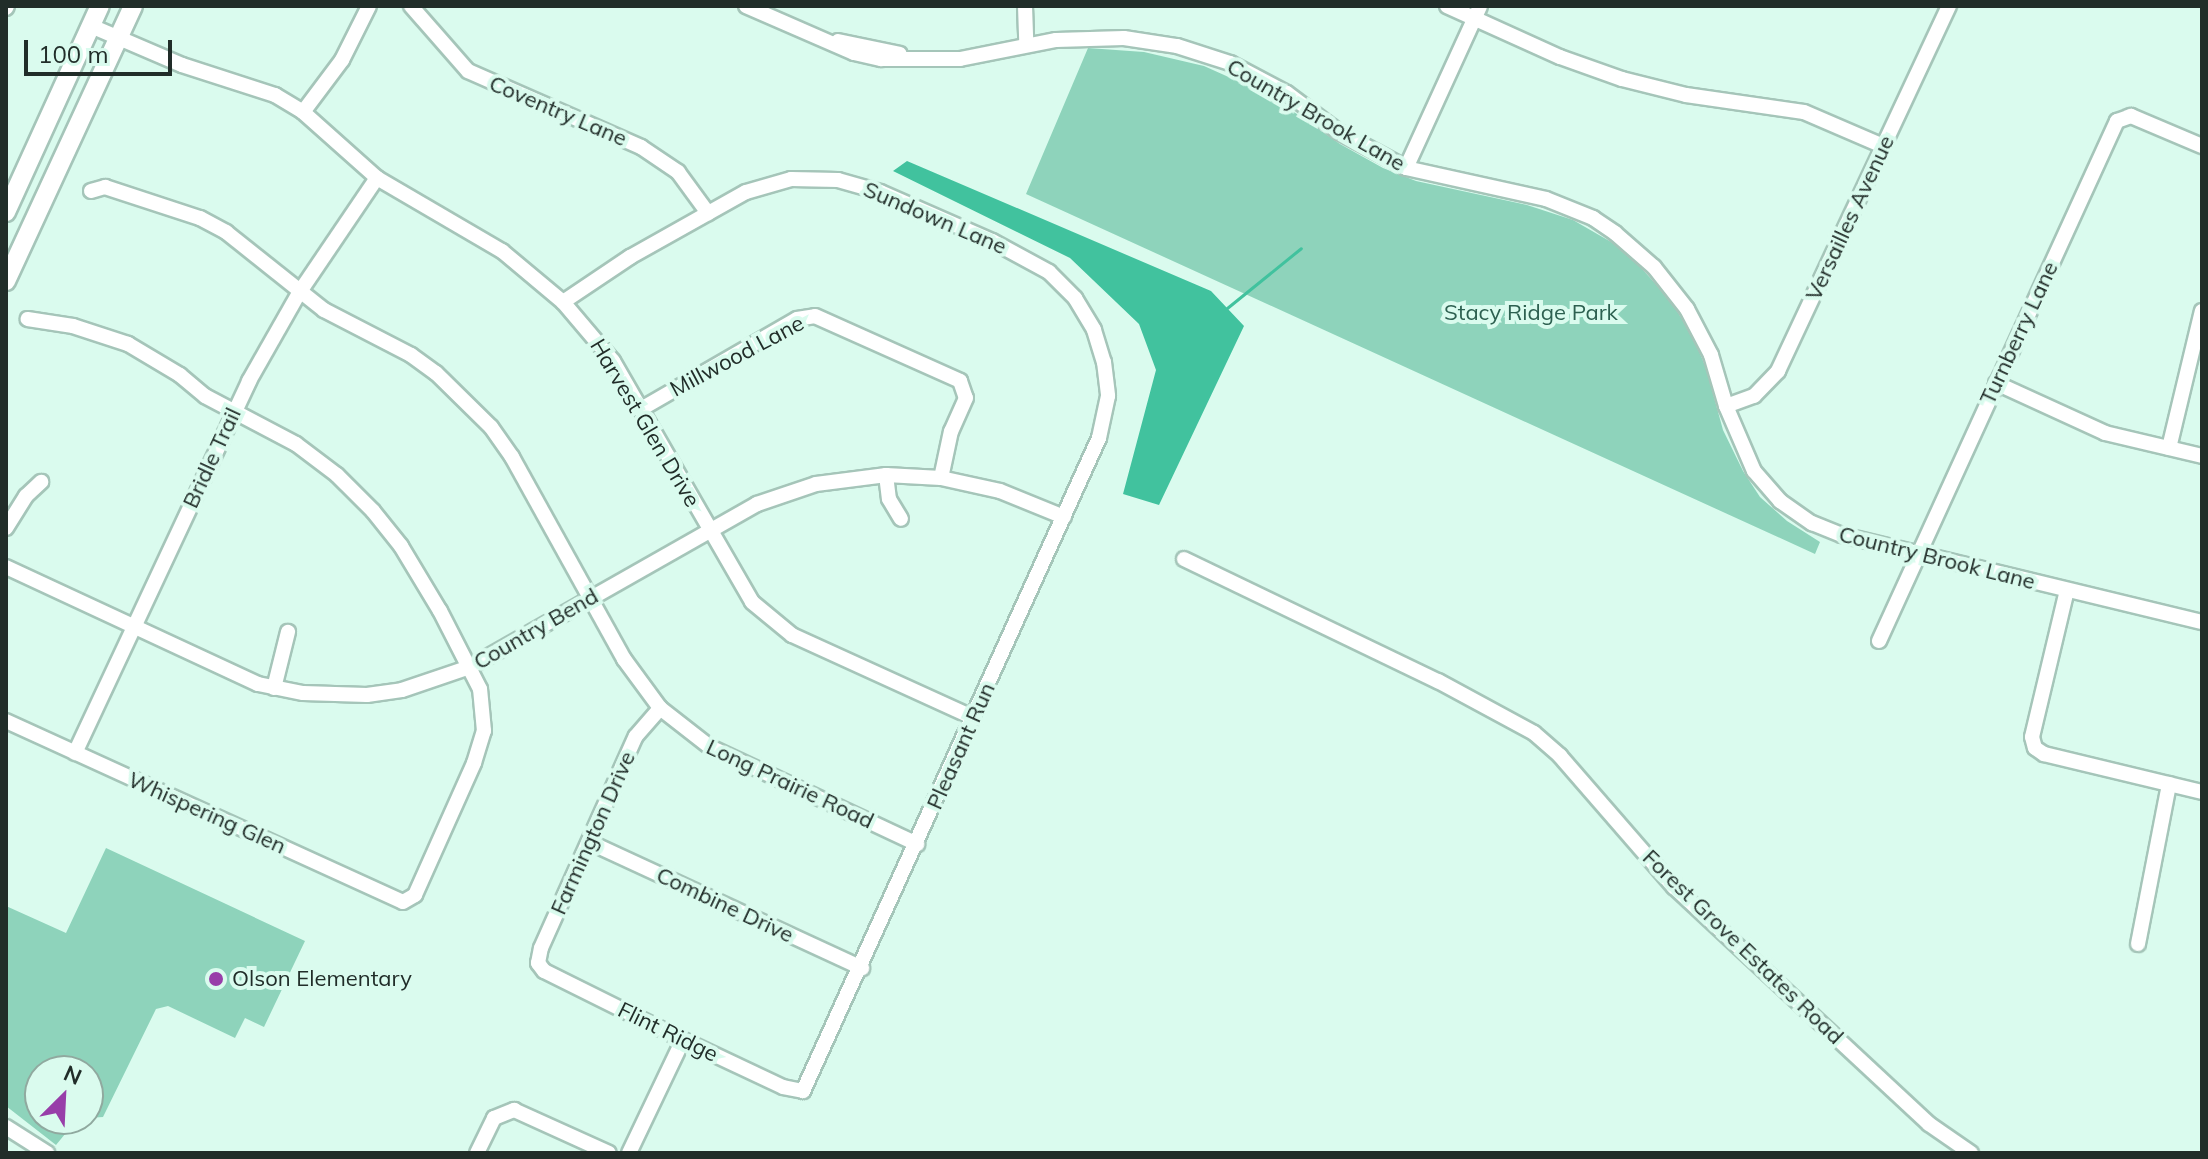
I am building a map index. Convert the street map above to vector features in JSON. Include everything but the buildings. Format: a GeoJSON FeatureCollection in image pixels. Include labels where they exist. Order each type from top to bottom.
{"type":"FeatureCollection","features":[{"type":"Feature","properties":{"kind":"main road"},"geometry":{"type":"LineString","coordinates":[[6,212],[100,6]]}},
{"type":"Feature","properties":{"kind":"main road"},"geometry":{"type":"LineString","coordinates":[[6,281],[133,6]]}},
{"type":"Feature","properties":{"kind":"street"},"geometry":{"type":"LineString","coordinates":[[303,112],[342,60],[369,6]]}},
{"type":"Feature","properties":{"kind":"street","name":"Coventry Lane"},"geometry":{"type":"LineString","coordinates":[[411,6],[468,71],[641,147],[678,172],[708,213]]}},
{"type":"Feature","properties":{"kind":"street","name":"Country Brook Lane"},"geometry":{"type":"LineString","coordinates":[[746,6],[826,40],[857,43],[920,59],[960,59],[1026,44],[1124,38],[1177,46],[1213,56],[1258,77],[1339,132],[1406,168],[1546,199],[1593,218],[1615,233],[1654,267],[1687,309],[1711,355],[1726,406],[1754,471],[1795,513],[1830,532],[2202,622]]}},
{"type":"Feature","properties":{"kind":"street"},"geometry":{"type":"LineString","coordinates":[[1025,6],[1026,44]]}},
{"type":"Feature","properties":{"kind":"street"},"geometry":{"type":"LineString","coordinates":[[1447,6],[1478,12],[1560,57],[1622,79],[1697,97],[1804,112],[1883,146]]}},
{"type":"Feature","properties":{"kind":"street","name":"Versailles Avenue"},"geometry":{"type":"LineString","coordinates":[[1726,406],[1754,396],[1778,371],[1949,6]]}},
{"type":"Feature","properties":{"kind":"street"},"geometry":{"type":"LineString","coordinates":[[1406,168],[1478,12]]}},
{"type":"Feature","properties":{"kind":"street","name":"Harvest Glen Drive"},"geometry":{"type":"LineString","coordinates":[[91,26],[182,65],[257,87],[303,112],[377,178],[502,251],[563,302],[613,361],[745,592],[773,623],[792,635],[974,718]]}},
{"type":"Feature","properties":{"kind":"street","name":"Turnberry Lane"},"geometry":{"type":"LineString","coordinates":[[1879,641],[1916,553],[2117,121],[2126,116],[2202,146]]}},
{"type":"Feature","properties":{"kind":"street","name":"Bridle Trail"},"geometry":{"type":"LineString","coordinates":[[75,753],[234,411],[299,293],[377,178]]}},
{"type":"Feature","properties":{"kind":"street","name":"Sundown Lane"},"geometry":{"type":"LineString","coordinates":[[563,302],[594,278],[708,213],[771,183],[810,178],[838,180],[880,192],[992,241],[1049,272],[1075,298],[1094,330],[1104,362],[1108,396]]}},
{"type":"Feature","properties":{"kind":"street","name":"Long Prairie Road"},"geometry":{"type":"LineString","coordinates":[[91,191],[105,187],[200,218],[226,232],[299,293],[324,310],[411,355],[459,392],[512,457],[631,670],[660,708],[710,747],[917,844]]}},
{"type":"Feature","properties":{"kind":"street"},"geometry":{"type":"LineString","coordinates":[[2169,448],[2202,311]]}},
{"type":"Feature","properties":{"kind":"street","name":"Millwood Lane"},"geometry":{"type":"LineString","coordinates":[[641,409],[806,317],[823,318],[949,373],[963,386],[966,398],[951,431],[941,478]]}},
{"type":"Feature","properties":{"kind":"street"},"geometry":{"type":"LineString","coordinates":[[28,319],[73,326],[128,344],[234,411],[296,444],[337,475],[373,511],[401,546],[470,667]]}},
{"type":"Feature","properties":{"kind":"street"},"geometry":{"type":"LineString","coordinates":[[1996,383],[2105,433],[2202,456]]}},
{"type":"Feature","properties":{"kind":"street","name":"Pleasant Run"},"geometry":{"type":"LineString","coordinates":[[803,1091],[862,968],[1099,438],[1108,396]]}},
{"type":"Feature","properties":{"kind":"street"},"geometry":{"type":"LineString","coordinates":[[886,475],[889,499],[901,519]]}},
{"type":"Feature","properties":{"kind":"street","name":"Country Bend"},"geometry":{"type":"LineString","coordinates":[[6,567],[133,627],[274,688],[328,696],[367,695],[438,680],[470,667],[709,530],[786,493],[844,478],[886,475],[941,478],[1000,491],[1064,517]]}},
{"type":"Feature","properties":{"kind":"street"},"geometry":{"type":"LineString","coordinates":[[6,528],[26,496],[41,482]]}},
{"type":"Feature","properties":{"kind":"street","name":"Forest Grove Estates Road"},"geometry":{"type":"LineString","coordinates":[[1184,559],[1438,681],[1534,733],[1560,756],[1674,887],[1929,1124],[1971,1153]]}},
{"type":"Feature","properties":{"kind":"street"},"geometry":{"type":"LineString","coordinates":[[2067,590],[2032,737],[2035,748],[2044,754],[2202,792]]}},
{"type":"Feature","properties":{"kind":"street"},"geometry":{"type":"LineString","coordinates":[[274,688],[288,632]]}},
{"type":"Feature","properties":{"kind":"street","name":"Whispering Glen"},"geometry":{"type":"LineString","coordinates":[[6,721],[394,900],[408,901],[415,895],[481,747],[484,706],[470,667]]}},
{"type":"Feature","properties":{"kind":"street","name":"Farmington Drive"},"geometry":{"type":"LineString","coordinates":[[538,963],[541,948],[636,736],[660,708]]}},
{"type":"Feature","properties":{"kind":"street"},"geometry":{"type":"LineString","coordinates":[[2138,944],[2169,784]]}},
{"type":"Feature","properties":{"kind":"street","name":"Combine Drive"},"geometry":{"type":"LineString","coordinates":[[589,842],[862,968]]}},
{"type":"Feature","properties":{"kind":"street","name":"Flint Ridge"},"geometry":{"type":"LineString","coordinates":[[538,963],[544,971],[683,1040],[783,1087],[803,1091]]}},
{"type":"Feature","properties":{"kind":"street"},"geometry":{"type":"LineString","coordinates":[[629,1153],[683,1040]]}},
{"type":"Feature","properties":{"kind":"street"},"geometry":{"type":"LineString","coordinates":[[477,1153],[494,1118],[506,1110],[520,1112],[609,1153]]}},
{"type":"Feature","properties":{"kind":"street"},"geometry":{"type":"LineString","coordinates":[[6,1127],[47,1153]]}},
{"type":"Feature","properties":{"kind":"green space","name":"Stacy Ridge Park"},"geometry":{"type":"Polygon","coordinates":[[[1088,48],[1144,52],[1204,66],[1271,96],[1340,144],[1383,168],[1416,181],[1527,205],[1573,220],[1625,250],[1671,301],[1694,339],[1706,368],[1723,430],[1743,471],[1760,497],[1787,521],[1820,542],[1815,554],[1026,194],[1088,48]]]}},
{"type":"Feature","properties":{"kind":"green space"},"geometry":{"type":"Polygon","coordinates":[[[106,848],[305,941],[264,1027],[245,1018],[235,1038],[168,1006],[156,1009],[104,1115],[104,1055],[24,1055],[24,1120],[6,1106],[6,906],[66,933],[106,848]]]}},
{"type":"Feature","properties":{"kind":"green space"},"geometry":{"type":"Polygon","coordinates":[[[43,1135],[64,1135],[56,1145],[43,1135]]]}},
{"type":"Feature","properties":{"kind":"shaded area"},"geometry":{"type":"Polygon","coordinates":[[[907,161],[1211,291],[1244,326],[1159,505],[1123,494],[1156,370],[1139,324],[1070,258],[893,171],[907,161]]]}},
{"type":"Feature","properties":{"kind":"waterway"},"geometry":{"type":"LineString","coordinates":[[1227,308],[1301,248]]}},
{"type":"Feature","properties":{"kind":"place","name":"Olson Elementary"},"geometry":{"type":"Point","coordinates":[216,979]}}]}
